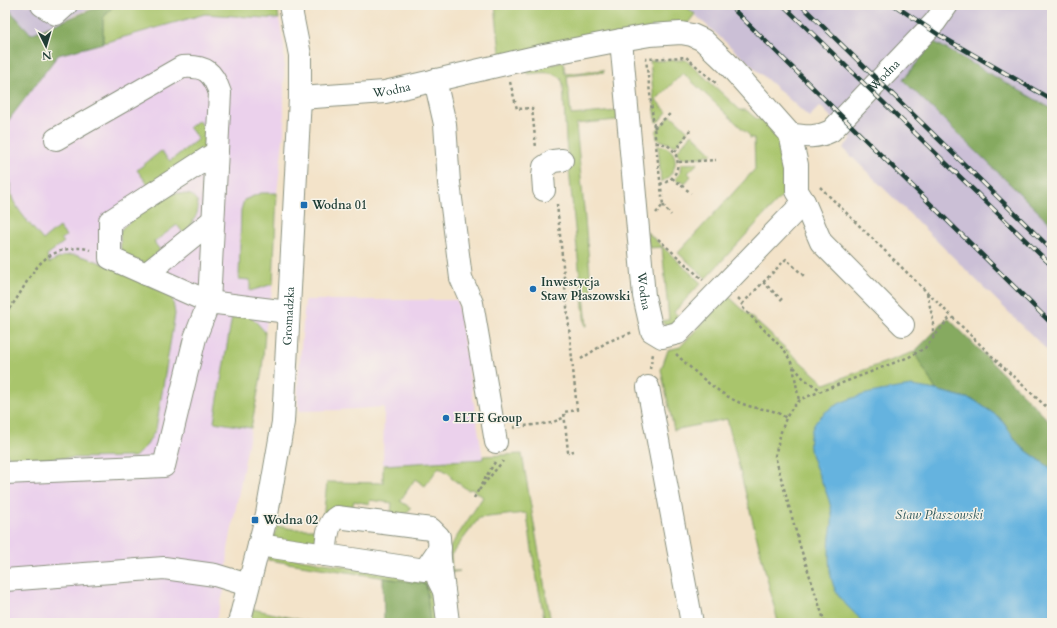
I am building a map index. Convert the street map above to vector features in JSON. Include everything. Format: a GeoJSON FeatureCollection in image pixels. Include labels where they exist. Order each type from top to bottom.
{"type":"FeatureCollection","features":[{"type":"Feature","properties":{"kind":"street"},"geometry":{"type":"LineString","coordinates":[[42,5],[56,14],[66,5]]}},
{"type":"Feature","properties":{"kind":"street","name":"Gromadzka"},"geometry":{"type":"LineString","coordinates":[[239,623],[259,545],[283,422],[300,98],[300,55],[290,5]]}},
{"type":"Feature","properties":{"kind":"street","name":"Wodna"},"geometry":{"type":"LineString","coordinates":[[790,134],[810,137],[822,136],[831,131],[935,22],[947,5]]}},
{"type":"Feature","properties":{"kind":"street","name":"Wodna"},"geometry":{"type":"LineString","coordinates":[[300,98],[385,92],[544,55],[621,40],[650,35],[681,33],[692,35],[703,40],[727,63],[790,134],[797,165],[797,191],[804,202],[821,242],[903,325]]}},
{"type":"Feature","properties":{"kind":"street","name":"Wodna"},"geometry":{"type":"LineString","coordinates":[[621,40],[644,296],[656,331]]}},
{"type":"Feature","properties":{"kind":"street"},"geometry":{"type":"LineString","coordinates":[[5,473],[164,466],[195,338],[209,302],[220,93],[216,81],[208,71],[197,66],[182,67],[56,139]]}},
{"type":"Feature","properties":{"kind":"street"},"geometry":{"type":"LineString","coordinates":[[435,80],[445,124],[448,184],[461,278],[472,303],[496,442]]}},
{"type":"Feature","properties":{"kind":"street"},"geometry":{"type":"LineString","coordinates":[[217,152],[110,221],[110,258],[209,302],[288,312]]}},
{"type":"Feature","properties":{"kind":"street"},"geometry":{"type":"LineString","coordinates":[[550,195],[543,171],[547,164],[558,160]]}},
{"type":"Feature","properties":{"kind":"street"},"geometry":{"type":"LineString","coordinates":[[656,331],[678,333],[804,202]]}},
{"type":"Feature","properties":{"kind":"street"},"geometry":{"type":"LineString","coordinates":[[146,274],[213,220]]}},
{"type":"Feature","properties":{"kind":"street"},"geometry":{"type":"LineString","coordinates":[[648,387],[692,623]]}},
{"type":"Feature","properties":{"kind":"street"},"geometry":{"type":"LineString","coordinates":[[325,555],[332,519],[343,516],[431,529],[439,537],[448,622]]}},
{"type":"Feature","properties":{"kind":"street"},"geometry":{"type":"LineString","coordinates":[[259,545],[425,570],[434,575],[441,583],[444,591]]}},
{"type":"Feature","properties":{"kind":"street"},"geometry":{"type":"LineString","coordinates":[[425,570],[440,548]]}},
{"type":"Feature","properties":{"kind":"street"},"geometry":{"type":"LineString","coordinates":[[5,580],[164,568],[215,575],[248,585]]}},
{"type":"Feature","properties":{"kind":"path"},"geometry":{"type":"LineString","coordinates":[[671,215],[663,205],[646,59],[686,57],[719,86]]}},
{"type":"Feature","properties":{"kind":"path"},"geometry":{"type":"LineString","coordinates":[[509,78],[517,109],[532,108],[536,151],[552,150],[558,160]]}},
{"type":"Feature","properties":{"kind":"path"},"geometry":{"type":"LineString","coordinates":[[654,128],[671,113]]}},
{"type":"Feature","properties":{"kind":"path"},"geometry":{"type":"LineString","coordinates":[[675,152],[690,130]]}},
{"type":"Feature","properties":{"kind":"path"},"geometry":{"type":"LineString","coordinates":[[656,142],[665,144],[675,152],[679,162],[678,169],[672,178],[660,184]]}},
{"type":"Feature","properties":{"kind":"path"},"geometry":{"type":"LineString","coordinates":[[679,162],[716,160]]}},
{"type":"Feature","properties":{"kind":"path"},"geometry":{"type":"LineString","coordinates":[[797,165],[927,293],[1052,412]]}},
{"type":"Feature","properties":{"kind":"path"},"geometry":{"type":"LineString","coordinates":[[672,178],[691,193]]}},
{"type":"Feature","properties":{"kind":"path"},"geometry":{"type":"LineString","coordinates":[[550,195],[577,410],[564,412],[568,452],[574,451]]}},
{"type":"Feature","properties":{"kind":"path"},"geometry":{"type":"LineString","coordinates":[[653,216],[663,205]]}},
{"type":"Feature","properties":{"kind":"path"},"geometry":{"type":"LineString","coordinates":[[655,236],[720,289],[743,303]]}},
{"type":"Feature","properties":{"kind":"path"},"geometry":{"type":"LineString","coordinates":[[5,313],[37,265],[60,251],[83,247],[110,258]]}},
{"type":"Feature","properties":{"kind":"path"},"geometry":{"type":"LineString","coordinates":[[804,276],[786,259],[741,306],[785,351],[793,366],[804,379],[823,391]]}},
{"type":"Feature","properties":{"kind":"path"},"geometry":{"type":"LineString","coordinates":[[763,282],[782,300]]}},
{"type":"Feature","properties":{"kind":"path"},"geometry":{"type":"LineString","coordinates":[[927,293],[933,320],[933,337]]}},
{"type":"Feature","properties":{"kind":"path"},"geometry":{"type":"LineString","coordinates":[[825,623],[800,546],[776,456],[781,432],[786,418],[792,408],[799,401],[909,357],[925,348],[951,316]]}},
{"type":"Feature","properties":{"kind":"path"},"geometry":{"type":"LineString","coordinates":[[581,359],[608,342],[656,331]]}},
{"type":"Feature","properties":{"kind":"path"},"geometry":{"type":"LineString","coordinates":[[648,387],[656,331]]}},
{"type":"Feature","properties":{"kind":"path"},"geometry":{"type":"LineString","coordinates":[[656,331],[675,353],[692,369],[724,393],[748,406],[775,410],[786,418]]}},
{"type":"Feature","properties":{"kind":"path"},"geometry":{"type":"LineString","coordinates":[[793,366],[799,401]]}},
{"type":"Feature","properties":{"kind":"path"},"geometry":{"type":"LineString","coordinates":[[474,498],[496,460],[496,442]]}},
{"type":"Feature","properties":{"kind":"shaded area"},"geometry":{"type":"Polygon","coordinates":[[[5,5],[98,5],[31,34],[5,5]]]}},
{"type":"Feature","properties":{"kind":"shaded area"},"geometry":{"type":"Polygon","coordinates":[[[684,5],[1052,5],[1052,355],[843,148],[852,138],[820,106],[809,117],[684,5]]]}},
{"type":"Feature","properties":{"kind":"shaded area"},"geometry":{"type":"Polygon","coordinates":[[[205,14],[279,19],[284,46],[284,132],[277,193],[273,284],[265,332],[262,371],[228,549],[226,584],[215,623],[5,623],[5,125],[58,55],[205,14]]]}},
{"type":"Feature","properties":{"kind":"shaded area"},"geometry":{"type":"Polygon","coordinates":[[[305,300],[457,300],[483,459],[383,465],[384,407],[300,411],[298,403],[298,384],[305,300]]]}},
{"type":"Feature","properties":{"kind":"green space"},"geometry":{"type":"Polygon","coordinates":[[[5,5],[31,34],[103,5],[114,5],[103,18],[103,43],[58,55],[5,125],[5,5]]]}},
{"type":"Feature","properties":{"kind":"green space"},"geometry":{"type":"Polygon","coordinates":[[[114,5],[277,5],[279,19],[205,14],[103,43],[103,18],[114,5]]]}},
{"type":"Feature","properties":{"kind":"green space"},"geometry":{"type":"Polygon","coordinates":[[[495,5],[684,5],[695,14],[681,32],[501,62],[495,5]]]}},
{"type":"Feature","properties":{"kind":"green space"},"geometry":{"type":"Polygon","coordinates":[[[934,42],[1052,109],[1052,225],[903,80],[934,42]]]}},
{"type":"Feature","properties":{"kind":"green space"},"geometry":{"type":"Polygon","coordinates":[[[686,60],[740,110],[746,110],[758,120],[766,112],[786,138],[790,202],[782,196],[706,278],[678,253],[755,169],[754,138],[750,138],[750,136],[683,73],[656,100],[667,112],[658,122],[656,122],[650,61],[686,60]]]}},
{"type":"Feature","properties":{"kind":"green space"},"geometry":{"type":"Polygon","coordinates":[[[564,62],[565,74],[603,70],[604,72],[567,76],[571,115],[617,111],[617,120],[576,124],[592,294],[584,295],[587,326],[585,326],[566,141],[563,84],[561,78],[557,75],[545,73],[528,74],[524,70],[564,62]]]}},
{"type":"Feature","properties":{"kind":"green space"},"geometry":{"type":"Polygon","coordinates":[[[671,115],[688,131],[675,146],[657,139],[656,131],[671,115]]]}},
{"type":"Feature","properties":{"kind":"green space"},"geometry":{"type":"Polygon","coordinates":[[[199,120],[205,129],[206,151],[152,190],[137,170],[161,151],[170,161],[198,139],[189,127],[199,120]]]}},
{"type":"Feature","properties":{"kind":"green space"},"geometry":{"type":"Polygon","coordinates":[[[692,134],[712,153],[709,156],[707,154],[705,157],[680,158],[677,151],[692,134]]]}},
{"type":"Feature","properties":{"kind":"green space"},"geometry":{"type":"Polygon","coordinates":[[[658,145],[671,150],[675,161],[672,173],[661,182],[658,145]]]}},
{"type":"Feature","properties":{"kind":"green space"},"geometry":{"type":"Polygon","coordinates":[[[698,163],[688,173],[691,176],[685,183],[681,180],[679,183],[675,179],[680,173],[681,164],[698,163]]]}},
{"type":"Feature","properties":{"kind":"green space"},"geometry":{"type":"Polygon","coordinates":[[[5,170],[8,175],[14,202],[43,240],[59,227],[66,236],[61,239],[64,242],[47,255],[49,263],[69,255],[91,259],[105,264],[172,296],[175,314],[156,429],[147,445],[135,457],[11,459],[5,452],[5,170]]]}},
{"type":"Feature","properties":{"kind":"green space"},"geometry":{"type":"Polygon","coordinates":[[[177,193],[191,195],[196,199],[198,204],[198,209],[194,220],[184,234],[177,225],[154,242],[160,250],[146,264],[121,254],[120,232],[123,227],[155,202],[177,193]]]}},
{"type":"Feature","properties":{"kind":"green space"},"geometry":{"type":"Polygon","coordinates":[[[261,193],[277,193],[273,284],[250,291],[250,280],[239,279],[241,210],[244,200],[261,193]]]}},
{"type":"Feature","properties":{"kind":"green space"},"geometry":{"type":"Polygon","coordinates":[[[647,232],[701,283],[674,312],[684,321],[667,325],[659,321],[669,320],[662,247],[649,248],[647,232]]]}},
{"type":"Feature","properties":{"kind":"green space"},"geometry":{"type":"Polygon","coordinates":[[[728,296],[825,384],[914,352],[936,390],[939,408],[909,623],[778,622],[727,419],[674,430],[661,370],[668,350],[680,347],[728,296]]]}},
{"type":"Feature","properties":{"kind":"green space"},"geometry":{"type":"Polygon","coordinates":[[[249,314],[265,332],[262,371],[251,428],[214,422],[232,316],[249,314]]]}},
{"type":"Feature","properties":{"kind":"green space"},"geometry":{"type":"Polygon","coordinates":[[[948,318],[1052,424],[1052,469],[1020,446],[1000,418],[974,400],[936,390],[914,352],[948,318]]]}},
{"type":"Feature","properties":{"kind":"green space"},"geometry":{"type":"Polygon","coordinates":[[[522,454],[551,623],[545,623],[527,515],[525,513],[479,518],[451,555],[452,571],[460,571],[448,573],[450,547],[483,497],[472,489],[468,490],[439,467],[425,486],[415,479],[400,501],[411,508],[404,516],[391,513],[392,503],[370,500],[369,504],[354,501],[352,508],[316,545],[273,541],[277,526],[293,529],[322,529],[327,482],[383,483],[383,465],[483,459],[483,456],[522,454]]]}},
{"type":"Feature","properties":{"kind":"green space"},"geometry":{"type":"Polygon","coordinates":[[[269,554],[427,580],[431,584],[440,623],[430,623],[426,584],[268,560],[269,554]]]}},
{"type":"Feature","properties":{"kind":"green space"},"geometry":{"type":"Polygon","coordinates":[[[383,578],[426,584],[430,623],[384,623],[383,578]]]}},
{"type":"Feature","properties":{"kind":"green space"},"geometry":{"type":"Polygon","coordinates":[[[253,609],[314,623],[249,623],[253,609]]]}},
{"type":"Feature","properties":{"kind":"water","name":"Staw Płaszowski"},"geometry":{"type":"Polygon","coordinates":[[[912,386],[936,390],[974,400],[1000,418],[1020,446],[1052,469],[1052,623],[863,623],[836,592],[831,577],[829,560],[832,520],[831,507],[811,454],[810,436],[816,422],[827,411],[843,402],[879,391],[912,386]]]}},
{"type":"Feature","properties":{"kind":"railway"},"geometry":{"type":"LineString","coordinates":[[729,5],[1052,324]]}},
{"type":"Feature","properties":{"kind":"railway"},"geometry":{"type":"LineString","coordinates":[[783,5],[1052,266]]}},
{"type":"Feature","properties":{"kind":"railway"},"geometry":{"type":"LineString","coordinates":[[801,5],[1052,250]]}},
{"type":"Feature","properties":{"kind":"railway"},"geometry":{"type":"LineString","coordinates":[[894,5],[939,35],[1052,100]]}},
{"type":"Feature","properties":{"kind":"place","name":"Wodna 01"},"geometry":{"type":"Point","coordinates":[304,205]}},
{"type":"Feature","properties":{"kind":"place","name":"Inwestycja Staw Płaszowski"},"geometry":{"type":"Point","coordinates":[533,289]}},
{"type":"Feature","properties":{"kind":"place","name":"ELTE Group"},"geometry":{"type":"Point","coordinates":[446,418]}},
{"type":"Feature","properties":{"kind":"place","name":"Wodna 02"},"geometry":{"type":"Point","coordinates":[255,520]}}]}
